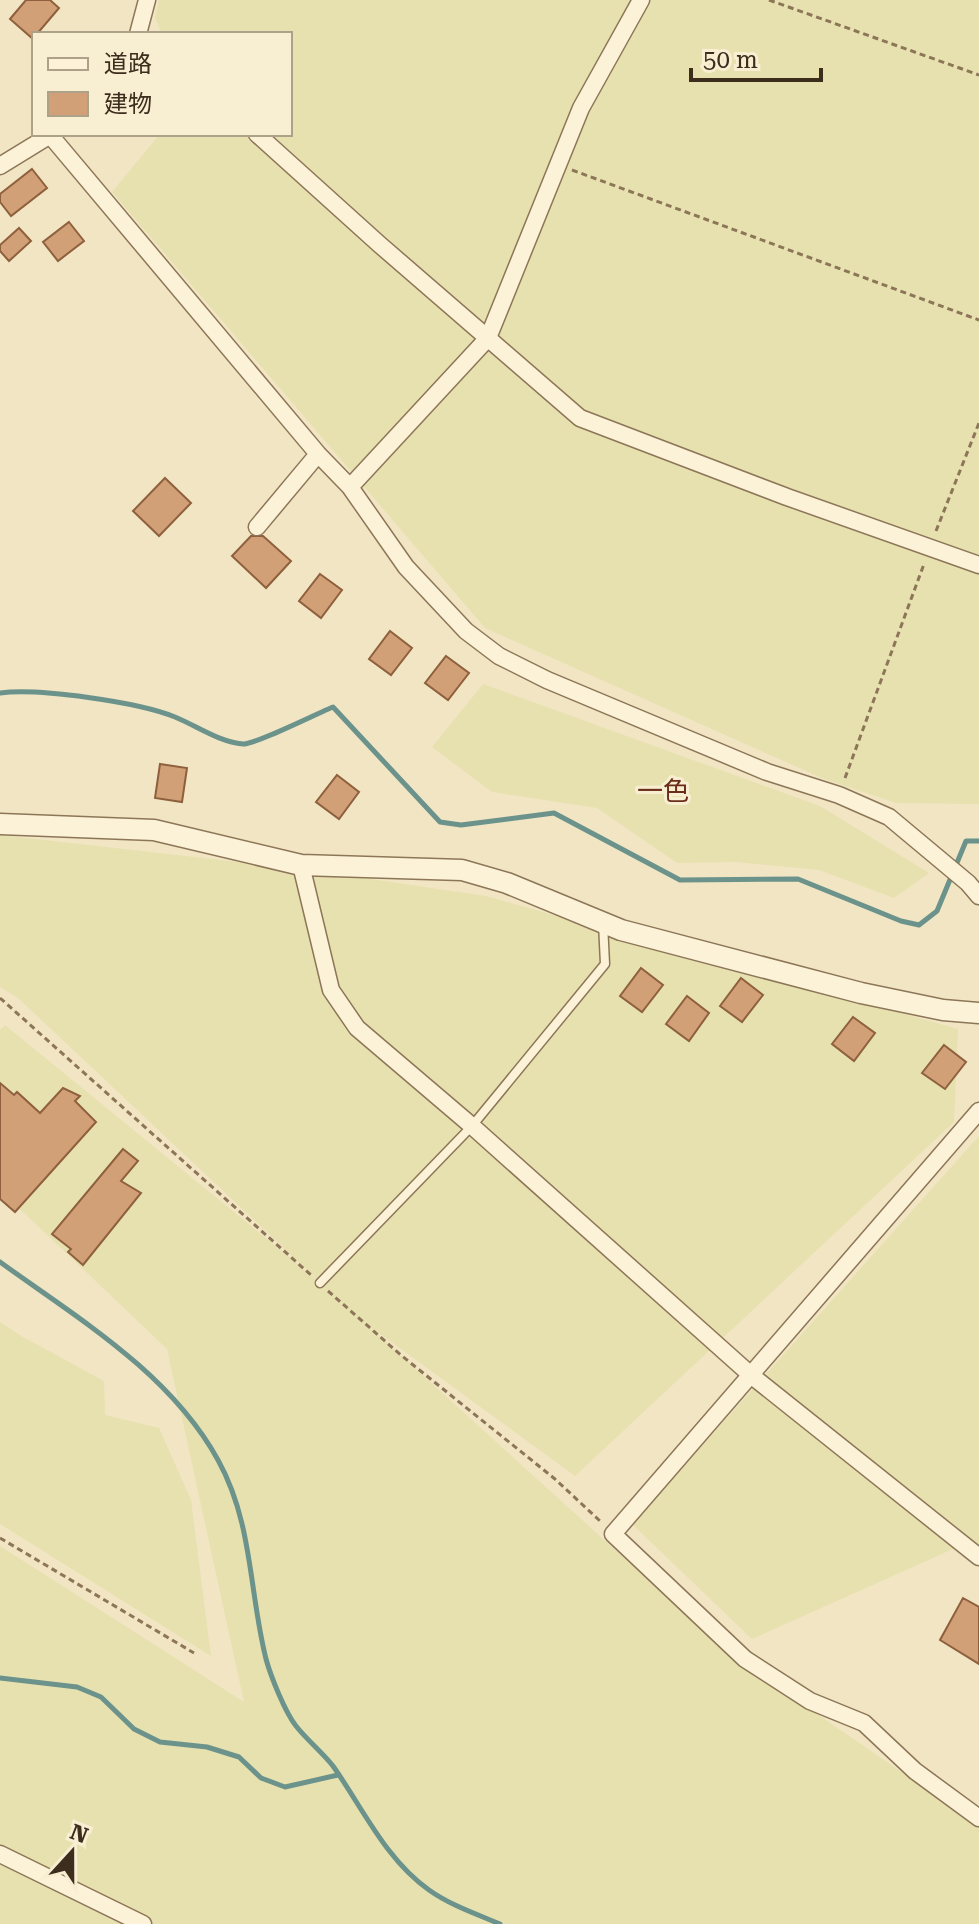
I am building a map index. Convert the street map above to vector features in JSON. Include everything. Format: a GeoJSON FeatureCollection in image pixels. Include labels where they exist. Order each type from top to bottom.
{"type":"FeatureCollection","features":[{"type":"Feature","properties":{"kind":"street"},"geometry":{"type":"LineString","coordinates":[[141,32],[147,0]]}},
{"type":"Feature","properties":{"kind":"street"},"geometry":{"type":"LineString","coordinates":[[350,487],[488,338],[581,108],[641,0]]}},
{"type":"Feature","properties":{"kind":"street"},"geometry":{"type":"LineString","coordinates":[[0,166],[49,136]]}},
{"type":"Feature","properties":{"kind":"street"},"geometry":{"type":"LineString","coordinates":[[52,136],[318,454],[350,487],[406,567],[466,631],[499,656],[547,680],[767,772],[839,795],[889,817],[974,890]]}},
{"type":"Feature","properties":{"kind":"street"},"geometry":{"type":"LineString","coordinates":[[259,136],[580,418],[787,497],[979,565]]}},
{"type":"Feature","properties":{"kind":"street"},"geometry":{"type":"LineString","coordinates":[[257,527],[318,454]]}},
{"type":"Feature","properties":{"kind":"street"},"geometry":{"type":"LineString","coordinates":[[0,824],[154,830],[301,865],[462,870],[507,883],[621,930],[861,993],[943,1010],[979,1013]]}},
{"type":"Feature","properties":{"kind":"street"},"geometry":{"type":"LineString","coordinates":[[301,865],[331,990],[357,1028],[472,1126],[752,1376],[979,1557]]}},
{"type":"Feature","properties":{"kind":"street"},"geometry":{"type":"LineString","coordinates":[[979,1111],[613,1534],[745,1659],[810,1701],[864,1723],[915,1771],[979,1818]]}},
{"type":"Feature","properties":{"kind":"street"},"geometry":{"type":"LineString","coordinates":[[0,1854],[143,1924]]}},
{"type":"Feature","properties":{"kind":"lane"},"geometry":{"type":"LineString","coordinates":[[320,1283],[472,1126],[605,964],[603,923]]}},
{"type":"Feature","properties":{"kind":"path"},"geometry":{"type":"LineString","coordinates":[[769,0],[979,75]]}},
{"type":"Feature","properties":{"kind":"path"},"geometry":{"type":"LineString","coordinates":[[557,165],[979,320]]}},
{"type":"Feature","properties":{"kind":"path"},"geometry":{"type":"LineString","coordinates":[[839,795],[979,423]]}},
{"type":"Feature","properties":{"kind":"path"},"geometry":{"type":"LineString","coordinates":[[0,1007],[2,1000],[402,1356],[555,1479],[613,1534]]}},
{"type":"Feature","properties":{"kind":"path"},"geometry":{"type":"LineString","coordinates":[[0,1538],[194,1653]]}},
{"type":"Feature","properties":{"kind":"shaded area"},"geometry":{"type":"Polygon","coordinates":[[[159,0],[979,0],[979,804],[896,803],[824,779],[485,628],[112,192],[158,136],[292,136],[292,32],[161,32],[155,18],[159,0]]]}},
{"type":"Feature","properties":{"kind":"shaded area"},"geometry":{"type":"Polygon","coordinates":[[[483,684],[820,806],[929,873],[894,898],[819,870],[737,862],[677,863],[597,808],[492,792],[432,747],[483,684]]]}},
{"type":"Feature","properties":{"kind":"shaded area"},"geometry":{"type":"Polygon","coordinates":[[[0,835],[309,870],[486,896],[958,1029],[954,1122],[575,1476],[364,1322],[731,1655],[979,1825],[979,1924],[0,1924],[0,1546],[244,1702],[167,1349],[0,1190],[0,1030],[5,1025],[321,1283],[18,998],[0,987],[0,835]]]}},
{"type":"Feature","properties":{"kind":"shaded area"},"geometry":{"type":"Polygon","coordinates":[[[979,1136],[979,1557],[962,1545],[752,1639],[632,1524],[979,1136]]]}},
{"type":"Feature","properties":{"kind":"shaded area"},"geometry":{"type":"Polygon","coordinates":[[[0,1322],[104,1381],[105,1415],[159,1428],[191,1500],[211,1656],[0,1524],[0,1322]]]}},
{"type":"Feature","properties":{"kind":"building"},"geometry":{"type":"Polygon","coordinates":[[[26,0],[50,0],[59,8],[39,32],[32,32],[32,38],[10,19],[26,0]]]}},
{"type":"Feature","properties":{"kind":"building"},"geometry":{"type":"Polygon","coordinates":[[[32,169],[47,188],[11,216],[0,202],[0,194],[32,169]]]}},
{"type":"Feature","properties":{"kind":"building"},"geometry":{"type":"Polygon","coordinates":[[[69,222],[84,241],[58,261],[43,242],[69,222]]]}},
{"type":"Feature","properties":{"kind":"building"},"geometry":{"type":"Polygon","coordinates":[[[19,228],[31,241],[9,261],[0,251],[0,245],[19,228]]]}},
{"type":"Feature","properties":{"kind":"building"},"geometry":{"type":"Polygon","coordinates":[[[165,478],[191,503],[159,536],[133,511],[165,478]]]}},
{"type":"Feature","properties":{"kind":"building"},"geometry":{"type":"Polygon","coordinates":[[[251,536],[263,536],[291,561],[266,588],[232,556],[251,536]]]}},
{"type":"Feature","properties":{"kind":"building"},"geometry":{"type":"Polygon","coordinates":[[[320,574],[342,590],[321,618],[299,601],[320,574]]]}},
{"type":"Feature","properties":{"kind":"building"},"geometry":{"type":"Polygon","coordinates":[[[390,631],[412,648],[391,675],[369,659],[390,631]]]}},
{"type":"Feature","properties":{"kind":"building"},"geometry":{"type":"Polygon","coordinates":[[[446,656],[469,673],[448,700],[425,683],[446,656]]]}},
{"type":"Feature","properties":{"kind":"building"},"geometry":{"type":"Polygon","coordinates":[[[160,764],[187,768],[182,802],[155,798],[160,764]]]}},
{"type":"Feature","properties":{"kind":"building"},"geometry":{"type":"Polygon","coordinates":[[[337,775],[359,792],[339,819],[316,802],[337,775]]]}},
{"type":"Feature","properties":{"kind":"building"},"geometry":{"type":"Polygon","coordinates":[[[641,968],[663,985],[642,1012],[620,996],[641,968]]]}},
{"type":"Feature","properties":{"kind":"building"},"geometry":{"type":"Polygon","coordinates":[[[741,978],[763,995],[742,1022],[720,1006],[741,978]]]}},
{"type":"Feature","properties":{"kind":"building"},"geometry":{"type":"Polygon","coordinates":[[[687,996],[709,1013],[689,1041],[666,1024],[687,996]]]}},
{"type":"Feature","properties":{"kind":"building"},"geometry":{"type":"Polygon","coordinates":[[[853,1017],[875,1033],[854,1061],[832,1044],[853,1017]]]}},
{"type":"Feature","properties":{"kind":"building"},"geometry":{"type":"Polygon","coordinates":[[[944,1045],[966,1062],[945,1089],[922,1073],[944,1045]]]}},
{"type":"Feature","properties":{"kind":"building"},"geometry":{"type":"Polygon","coordinates":[[[0,1083],[14,1095],[17,1092],[40,1113],[63,1088],[80,1096],[75,1101],[96,1122],[15,1212],[0,1199],[0,1083]]]}},
{"type":"Feature","properties":{"kind":"building"},"geometry":{"type":"Polygon","coordinates":[[[123,1149],[138,1161],[121,1181],[141,1193],[83,1265],[68,1252],[71,1249],[52,1234],[123,1149]]]}},
{"type":"Feature","properties":{"kind":"building"},"geometry":{"type":"Polygon","coordinates":[[[963,1598],[979,1607],[979,1664],[940,1640],[963,1598]]]}},
{"type":"Feature","properties":{"kind":"waterway"},"geometry":{"type":"LineString","coordinates":[[0,693],[63,694],[138,706],[243,744],[333,707],[440,822],[461,825],[554,813],[680,880],[798,879],[901,921],[919,925],[937,911],[966,841],[979,841]]}},
{"type":"Feature","properties":{"kind":"waterway"},"geometry":{"type":"LineString","coordinates":[[0,1262],[121,1350],[175,1400],[198,1429],[218,1460],[238,1508],[266,1659],[292,1720],[333,1766],[387,1848],[414,1878],[446,1900],[500,1924]]}},
{"type":"Feature","properties":{"kind":"waterway"},"geometry":{"type":"LineString","coordinates":[[0,1678],[77,1687],[101,1697],[134,1729],[160,1742],[207,1747],[239,1757],[261,1778],[285,1787],[338,1775]]}},
{"type":"Feature","properties":{"kind":"district","name":"一色"},"geometry":{"type":"Point","coordinates":[663,791]}}]}
